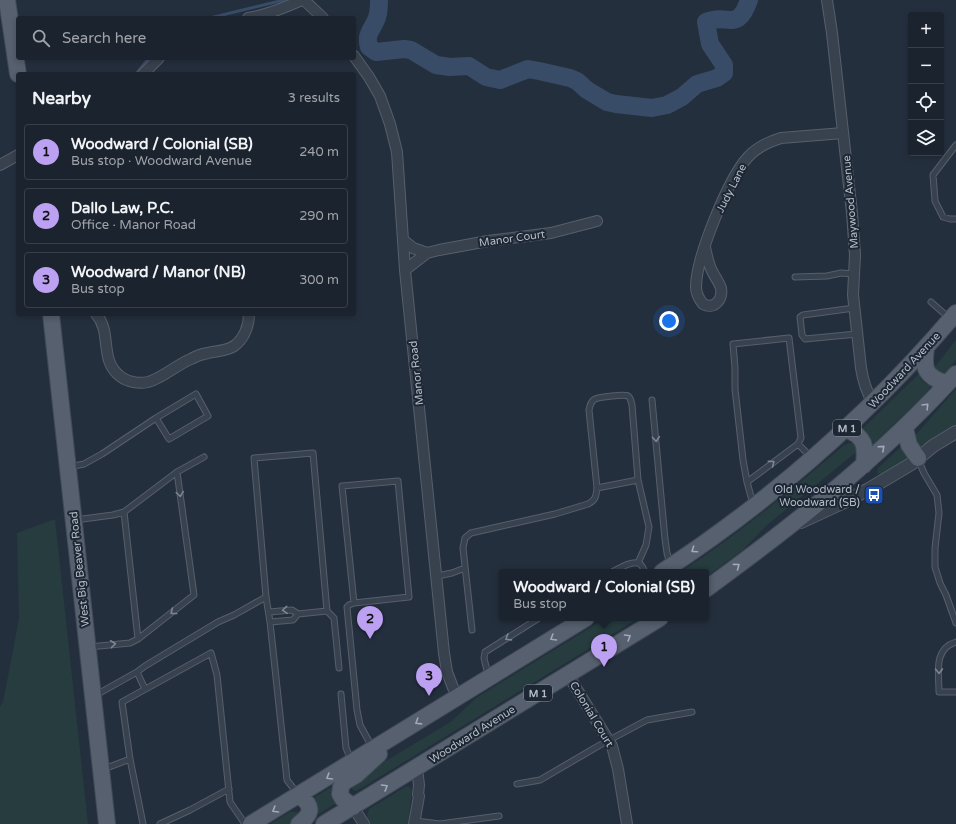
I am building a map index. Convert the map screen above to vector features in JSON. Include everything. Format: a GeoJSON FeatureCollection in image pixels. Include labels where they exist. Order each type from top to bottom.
{"type":"FeatureCollection","features":[{"type":"Feature","properties":{"kind":"main road"},"geometry":{"type":"LineString","coordinates":[[7,0],[18,72]]}},
{"type":"Feature","properties":{"kind":"main road","name":"West Big Beaver Road"},"geometry":{"type":"LineString","coordinates":[[51,316],[107,824]]}},
{"type":"Feature","properties":{"kind":"main road","name":"Woodward Avenue"},"geometry":{"type":"LineString","coordinates":[[666,569],[725,529],[813,459],[873,403],[926,348],[953,316]]}},
{"type":"Feature","properties":{"kind":"main road"},"geometry":{"type":"LineString","coordinates":[[926,348],[924,360],[927,373],[936,380],[952,379]]}},
{"type":"Feature","properties":{"kind":"main road"},"geometry":{"type":"LineString","coordinates":[[709,587],[788,528],[864,465],[905,428],[952,379]]}},
{"type":"Feature","properties":{"kind":"main road"},"geometry":{"type":"LineString","coordinates":[[905,428],[909,445],[918,458]]}},
{"type":"Feature","properties":{"kind":"main road"},"geometry":{"type":"LineString","coordinates":[[846,429],[854,432],[862,440],[865,453],[864,465]]}},
{"type":"Feature","properties":{"kind":"main road"},"geometry":{"type":"LineString","coordinates":[[251,824],[581,621]]}},
{"type":"Feature","properties":{"kind":"main road","name":"Woodward Avenue"},"geometry":{"type":"LineString","coordinates":[[324,824],[655,621]]}},
{"type":"Feature","properties":{"kind":"main road"},"geometry":{"type":"LineString","coordinates":[[353,807],[343,799],[340,794],[341,787],[344,782],[367,766],[398,734]]}},
{"type":"Feature","properties":{"kind":"main road"},"geometry":{"type":"LineString","coordinates":[[299,795],[310,808],[308,816],[299,824]]}},
{"type":"Feature","properties":{"kind":"street"},"geometry":{"type":"LineString","coordinates":[[259,16],[280,10],[303,0],[321,16]]}},
{"type":"Feature","properties":{"kind":"street","name":"Maywood Avenue"},"geometry":{"type":"LineString","coordinates":[[828,0],[853,220],[855,255],[854,308],[862,380],[873,403]]}},
{"type":"Feature","properties":{"kind":"street","name":"Manor Road"},"geometry":{"type":"LineString","coordinates":[[356,59],[369,77],[386,109],[397,152],[405,270],[445,663],[457,698]]}},
{"type":"Feature","properties":{"kind":"street"},"geometry":{"type":"LineString","coordinates":[[145,72],[156,60]]}},
{"type":"Feature","properties":{"kind":"street","name":"Judy Lane"},"geometry":{"type":"LineString","coordinates":[[705,247],[707,259],[721,289],[721,295],[715,306],[706,306],[700,300],[696,288],[698,273],[705,247],[712,226],[735,177],[746,159],[757,148],[772,140],[843,133]]}},
{"type":"Feature","properties":{"kind":"street"},"geometry":{"type":"LineString","coordinates":[[0,165],[16,155]]}},
{"type":"Feature","properties":{"kind":"street","name":"Manor Court"},"geometry":{"type":"LineString","coordinates":[[405,270],[427,253],[488,241],[551,233],[597,221]]}},
{"type":"Feature","properties":{"kind":"street"},"geometry":{"type":"LineString","coordinates":[[403,240],[413,248],[427,253]]}},
{"type":"Feature","properties":{"kind":"street"},"geometry":{"type":"LineString","coordinates":[[98,316],[102,320],[107,355],[110,364],[123,378],[140,383],[148,382],[157,378],[191,358],[234,347],[242,339],[246,330],[249,316]]}},
{"type":"Feature","properties":{"kind":"street"},"geometry":{"type":"LineString","coordinates":[[788,528],[842,504],[911,464],[933,446],[956,432]]}},
{"type":"Feature","properties":{"kind":"street","name":"Colonial Court"},"geometry":{"type":"LineString","coordinates":[[568,675],[609,740],[617,763],[627,824]]}},
{"type":"Feature","properties":{"kind":"street"},"geometry":{"type":"LineString","coordinates":[[414,823],[419,785],[416,768]]}},
{"type":"Feature","properties":{"kind":"street"},"geometry":{"type":"LineString","coordinates":[[353,807],[364,824]]}},
{"type":"Feature","properties":{"kind":"lane"},"geometry":{"type":"LineString","coordinates":[[956,145],[933,176],[936,201],[943,217],[956,219]]}},
{"type":"Feature","properties":{"kind":"lane"},"geometry":{"type":"LineString","coordinates":[[795,277],[827,276],[841,273],[855,274]]}},
{"type":"Feature","properties":{"kind":"lane"},"geometry":{"type":"LineString","coordinates":[[931,302],[953,316]]}},
{"type":"Feature","properties":{"kind":"lane"},"geometry":{"type":"LineString","coordinates":[[854,308],[804,314],[800,317],[802,335],[805,338],[857,334]]}},
{"type":"Feature","properties":{"kind":"lane"},"geometry":{"type":"LineString","coordinates":[[747,482],[798,444],[801,438],[789,338],[733,344],[735,389],[747,482],[754,507]]}},
{"type":"Feature","properties":{"kind":"lane"},"geometry":{"type":"LineString","coordinates":[[68,467],[84,464],[102,454],[156,418],[196,394],[208,416],[169,439],[156,418]]}},
{"type":"Feature","properties":{"kind":"lane"},"geometry":{"type":"LineString","coordinates":[[472,630],[464,568],[463,548],[465,538],[469,535],[555,514],[588,504],[596,498],[598,488],[589,410],[590,405],[596,398],[623,395],[628,396],[631,399],[638,480],[649,527],[646,545],[638,563]]}},
{"type":"Feature","properties":{"kind":"lane"},"geometry":{"type":"LineString","coordinates":[[652,400],[667,553],[666,569]]}},
{"type":"Feature","properties":{"kind":"lane"},"geometry":{"type":"LineString","coordinates":[[798,444],[813,459]]}},
{"type":"Feature","properties":{"kind":"lane"},"geometry":{"type":"LineString","coordinates":[[299,795],[287,780],[269,612],[266,597],[254,458],[313,452],[327,611],[334,618],[339,668]]}},
{"type":"Feature","properties":{"kind":"lane"},"geometry":{"type":"LineString","coordinates":[[74,520],[124,512],[177,472],[204,457]]}},
{"type":"Feature","properties":{"kind":"lane"},"geometry":{"type":"LineString","coordinates":[[918,458],[924,473],[937,495],[939,513],[935,548],[936,567],[940,584],[946,595],[956,623]]}},
{"type":"Feature","properties":{"kind":"lane"},"geometry":{"type":"LineString","coordinates":[[88,647],[130,643],[138,639],[194,595],[177,472]]}},
{"type":"Feature","properties":{"kind":"lane"},"geometry":{"type":"LineString","coordinates":[[598,488],[638,480]]}},
{"type":"Feature","properties":{"kind":"lane"},"geometry":{"type":"LineString","coordinates":[[354,603],[342,486],[398,481],[409,597],[354,603],[349,604],[347,607],[357,710],[360,725],[373,750]]}},
{"type":"Feature","properties":{"kind":"lane"},"geometry":{"type":"LineString","coordinates":[[124,512],[138,639]]}},
{"type":"Feature","properties":{"kind":"lane"},"geometry":{"type":"LineString","coordinates":[[618,569],[623,566],[638,563]]}},
{"type":"Feature","properties":{"kind":"lane"},"geometry":{"type":"LineString","coordinates":[[638,563],[641,564],[644,569]]}},
{"type":"Feature","properties":{"kind":"lane"},"geometry":{"type":"LineString","coordinates":[[437,576],[452,573],[464,568]]}},
{"type":"Feature","properties":{"kind":"lane"},"geometry":{"type":"LineString","coordinates":[[93,697],[137,672],[218,622],[266,597]]}},
{"type":"Feature","properties":{"kind":"lane"},"geometry":{"type":"LineString","coordinates":[[269,612],[292,610],[298,614],[327,611]]}},
{"type":"Feature","properties":{"kind":"lane"},"geometry":{"type":"LineString","coordinates":[[270,622],[293,620],[298,614]]}},
{"type":"Feature","properties":{"kind":"lane"},"geometry":{"type":"LineString","coordinates":[[489,677],[484,658],[485,652],[534,621]]}},
{"type":"Feature","properties":{"kind":"lane"},"geometry":{"type":"LineString","coordinates":[[956,642],[950,644],[941,651],[939,662],[939,692],[956,692]]}},
{"type":"Feature","properties":{"kind":"lane"},"geometry":{"type":"LineString","coordinates":[[143,824],[130,759],[122,702],[211,653],[217,675],[230,802],[245,824]]}},
{"type":"Feature","properties":{"kind":"lane"},"geometry":{"type":"LineString","coordinates":[[137,672],[145,689]]}},
{"type":"Feature","properties":{"kind":"lane"},"geometry":{"type":"LineString","coordinates":[[341,694],[346,748],[352,763]]}},
{"type":"Feature","properties":{"kind":"lane"},"geometry":{"type":"LineString","coordinates":[[517,784],[540,780],[647,720],[692,712]]}},
{"type":"Feature","properties":{"kind":"lane"},"geometry":{"type":"LineString","coordinates":[[101,770],[130,759]]}},
{"type":"Feature","properties":{"kind":"lane"},"geometry":{"type":"LineString","coordinates":[[160,824],[229,789]]}},
{"type":"Feature","properties":{"kind":"lane"},"geometry":{"type":"LineString","coordinates":[[414,823],[440,824],[498,816]]}},
{"type":"Feature","properties":{"kind":"green space"},"geometry":{"type":"Polygon","coordinates":[[[956,340],[956,360],[945,374],[937,374],[934,368],[956,340]]]}},
{"type":"Feature","properties":{"kind":"green space"},"geometry":{"type":"Polygon","coordinates":[[[919,374],[923,382],[931,386],[922,397],[873,444],[869,435],[862,429],[919,374]]]}},
{"type":"Feature","properties":{"kind":"green space"},"geometry":{"type":"Polygon","coordinates":[[[956,389],[956,425],[919,447],[912,439],[956,389]]]}},
{"type":"Feature","properties":{"kind":"green space"},"geometry":{"type":"Polygon","coordinates":[[[849,443],[854,443],[857,448],[855,453],[766,526],[743,550],[709,575],[709,569],[684,569],[743,528],[843,446],[849,443]]]}},
{"type":"Feature","properties":{"kind":"green space"},"geometry":{"type":"Polygon","coordinates":[[[902,446],[908,455],[907,460],[883,475],[877,473],[878,468],[902,446]]]}},
{"type":"Feature","properties":{"kind":"green space"},"geometry":{"type":"Polygon","coordinates":[[[55,519],[88,824],[0,824],[0,707],[3,702],[19,619],[17,533],[55,519]]]}},
{"type":"Feature","properties":{"kind":"green space"},"geometry":{"type":"Polygon","coordinates":[[[601,621],[634,621],[365,786],[356,791],[352,789],[352,784],[361,776],[452,721],[476,698],[601,621]]]}},
{"type":"Feature","properties":{"kind":"green space"},"geometry":{"type":"Polygon","coordinates":[[[333,786],[340,801],[315,816],[310,800],[333,786]]]}},
{"type":"Feature","properties":{"kind":"green space"},"geometry":{"type":"Polygon","coordinates":[[[408,786],[412,791],[408,824],[370,824],[367,816],[369,809],[408,786]]]}},
{"type":"Feature","properties":{"kind":"green space"},"geometry":{"type":"Polygon","coordinates":[[[290,812],[297,812],[299,815],[290,824],[270,824],[290,812]]]}},
{"type":"Feature","properties":{"kind":"waterway"},"geometry":{"type":"LineString","coordinates":[[218,16],[284,0]]}},
{"type":"Feature","properties":{"kind":"waterway"},"geometry":{"type":"LineString","coordinates":[[379,0],[378,15],[368,35],[369,47],[376,52],[404,49],[411,50],[436,65],[450,67],[469,66],[486,77],[500,80],[528,69],[539,71],[577,81],[587,90],[607,102],[652,108],[667,105],[682,97],[697,84],[717,78],[724,73],[724,65],[710,44],[706,22],[720,19],[736,19],[745,10],[749,0]]}},
{"type":"Feature","properties":{"kind":"waterway"},"geometry":{"type":"LineString","coordinates":[[138,72],[147,60]]}},
{"type":"Feature","properties":{"kind":"place","name":"Old Woodward / Woodward (SB)"},"geometry":{"type":"Point","coordinates":[874,495]}},
{"type":"Feature","properties":{"kind":"place","name":"Dallo Law, P.C."},"geometry":{"type":"Point","coordinates":[370,639]}},
{"type":"Feature","properties":{"kind":"place","name":"Woodward / Colonial (SB)"},"geometry":{"type":"Point","coordinates":[604,667]}},
{"type":"Feature","properties":{"kind":"place","name":"Woodward / Manor (NB)"},"geometry":{"type":"Point","coordinates":[429,696]}}]}
